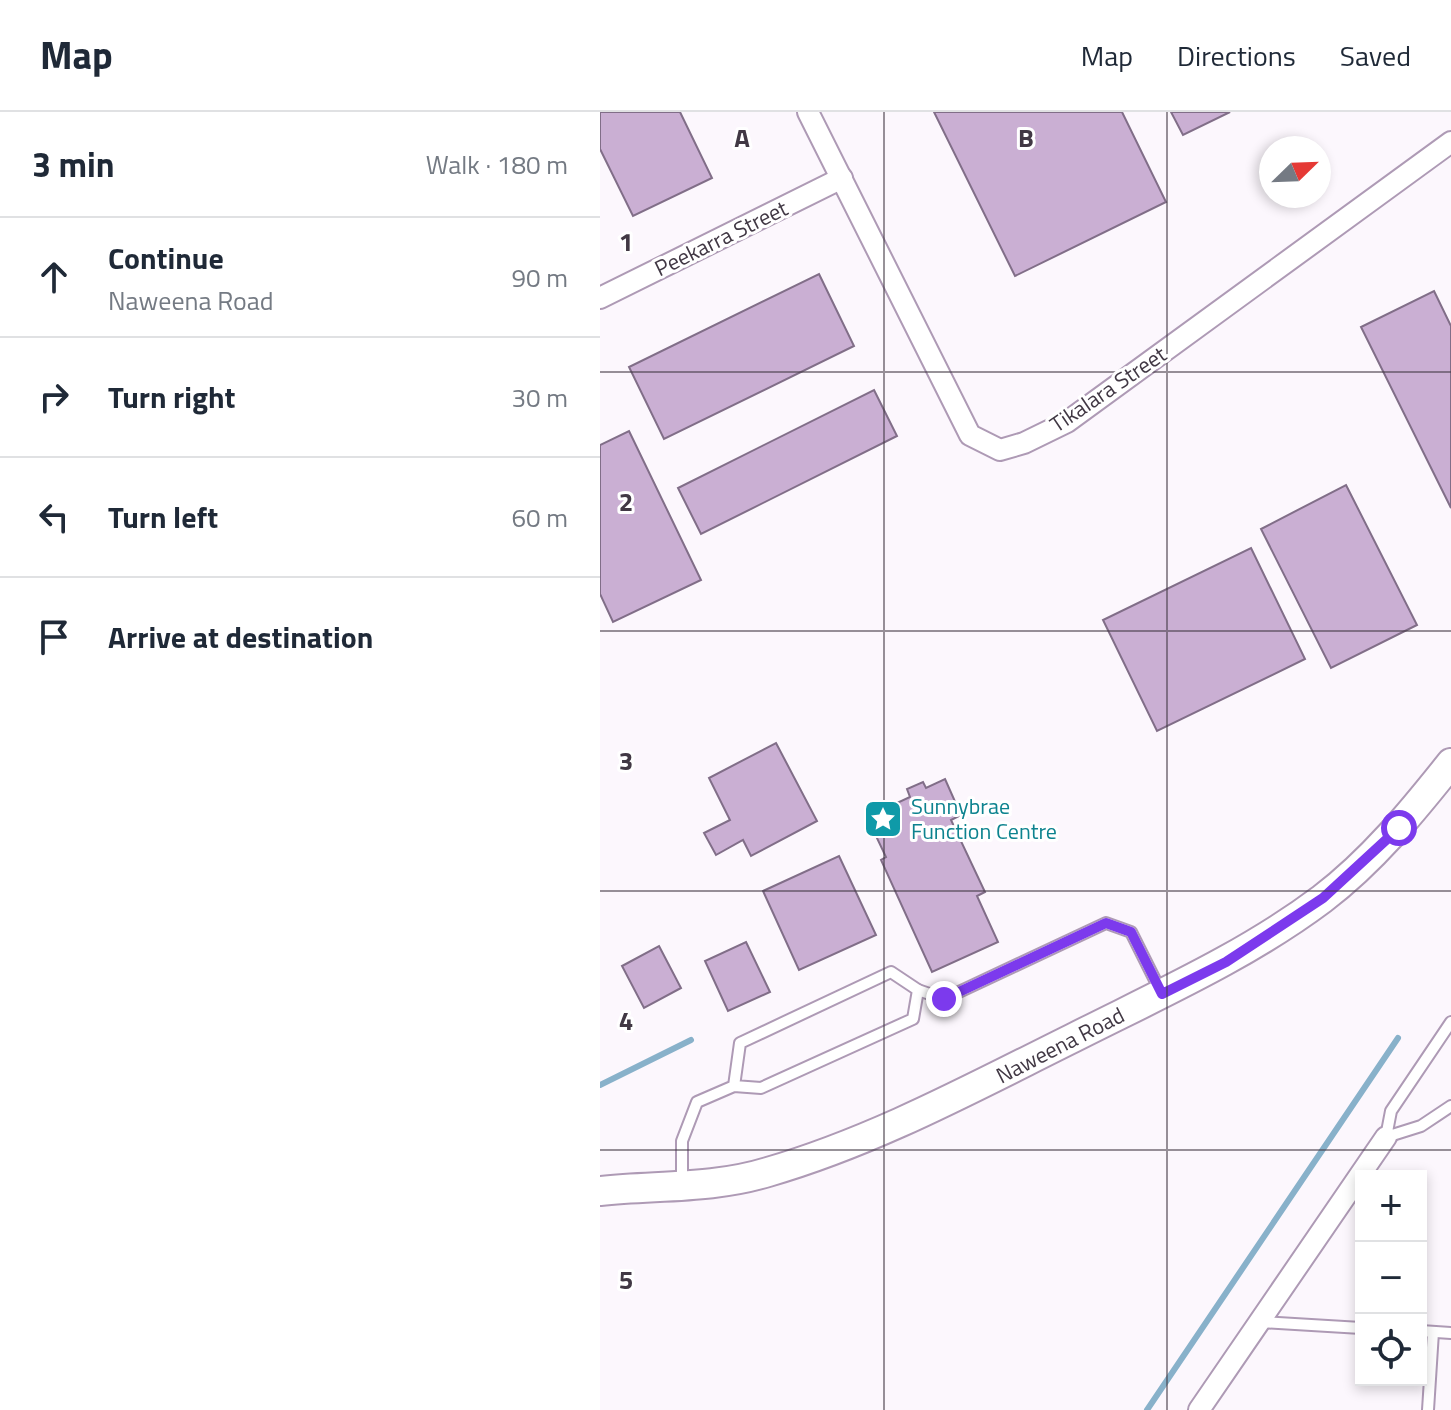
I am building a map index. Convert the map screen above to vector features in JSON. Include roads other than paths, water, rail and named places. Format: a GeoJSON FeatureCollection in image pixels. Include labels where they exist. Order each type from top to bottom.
{"type":"FeatureCollection","features":[{"type":"Feature","properties":{"kind":"street","name":"Tikalara Street"},"geometry":{"type":"LineString","coordinates":[[808,112],[970,435],[1000,450],[1024,443],[1067,422],[1451,142]]}},
{"type":"Feature","properties":{"kind":"street","name":"Peekarra Street"},"geometry":{"type":"LineString","coordinates":[[600,298],[842,178]]}},
{"type":"Feature","properties":{"kind":"street","name":"Naweena Road"},"geometry":{"type":"LineString","coordinates":[[600,1191],[702,1186],[766,1173],[841,1148],[929,1110],[1226,962],[1323,898],[1399,828],[1451,763]]}},
{"type":"Feature","properties":{"kind":"street"},"geometry":{"type":"LineString","coordinates":[[1199,1410],[1386,1137]]}},
{"type":"Feature","properties":{"kind":"lane"},"geometry":{"type":"LineString","coordinates":[[734,1086],[740,1043],[891,972],[918,990],[944,999],[1106,923],[1131,932],[1162,994]]}},
{"type":"Feature","properties":{"kind":"lane"},"geometry":{"type":"LineString","coordinates":[[682,1186],[682,1141],[697,1102],[734,1086],[761,1088],[913,1019],[918,990]]}},
{"type":"Feature","properties":{"kind":"lane"},"geometry":{"type":"LineString","coordinates":[[1451,1022],[1391,1111],[1386,1137],[1421,1126],[1451,1106]]}},
{"type":"Feature","properties":{"kind":"lane"},"geometry":{"type":"LineString","coordinates":[[1427,1056],[1451,1037]]}},
{"type":"Feature","properties":{"kind":"lane"},"geometry":{"type":"LineString","coordinates":[[1258,1322],[1355,1328]]}},
{"type":"Feature","properties":{"kind":"lane"},"geometry":{"type":"LineString","coordinates":[[1428,1410],[1427,1331],[1451,1333]]}},
{"type":"Feature","properties":{"kind":"waterway"},"geometry":{"type":"LineString","coordinates":[[1147,1410],[1398,1038]]}},
{"type":"Feature","properties":{"kind":"waterway"},"geometry":{"type":"LineString","coordinates":[[600,1085],[691,1040]]}},
{"type":"Feature","properties":{"kind":"place","name":"Sunnybrae Function Centre"},"geometry":{"type":"Point","coordinates":[883,819]}}]}
